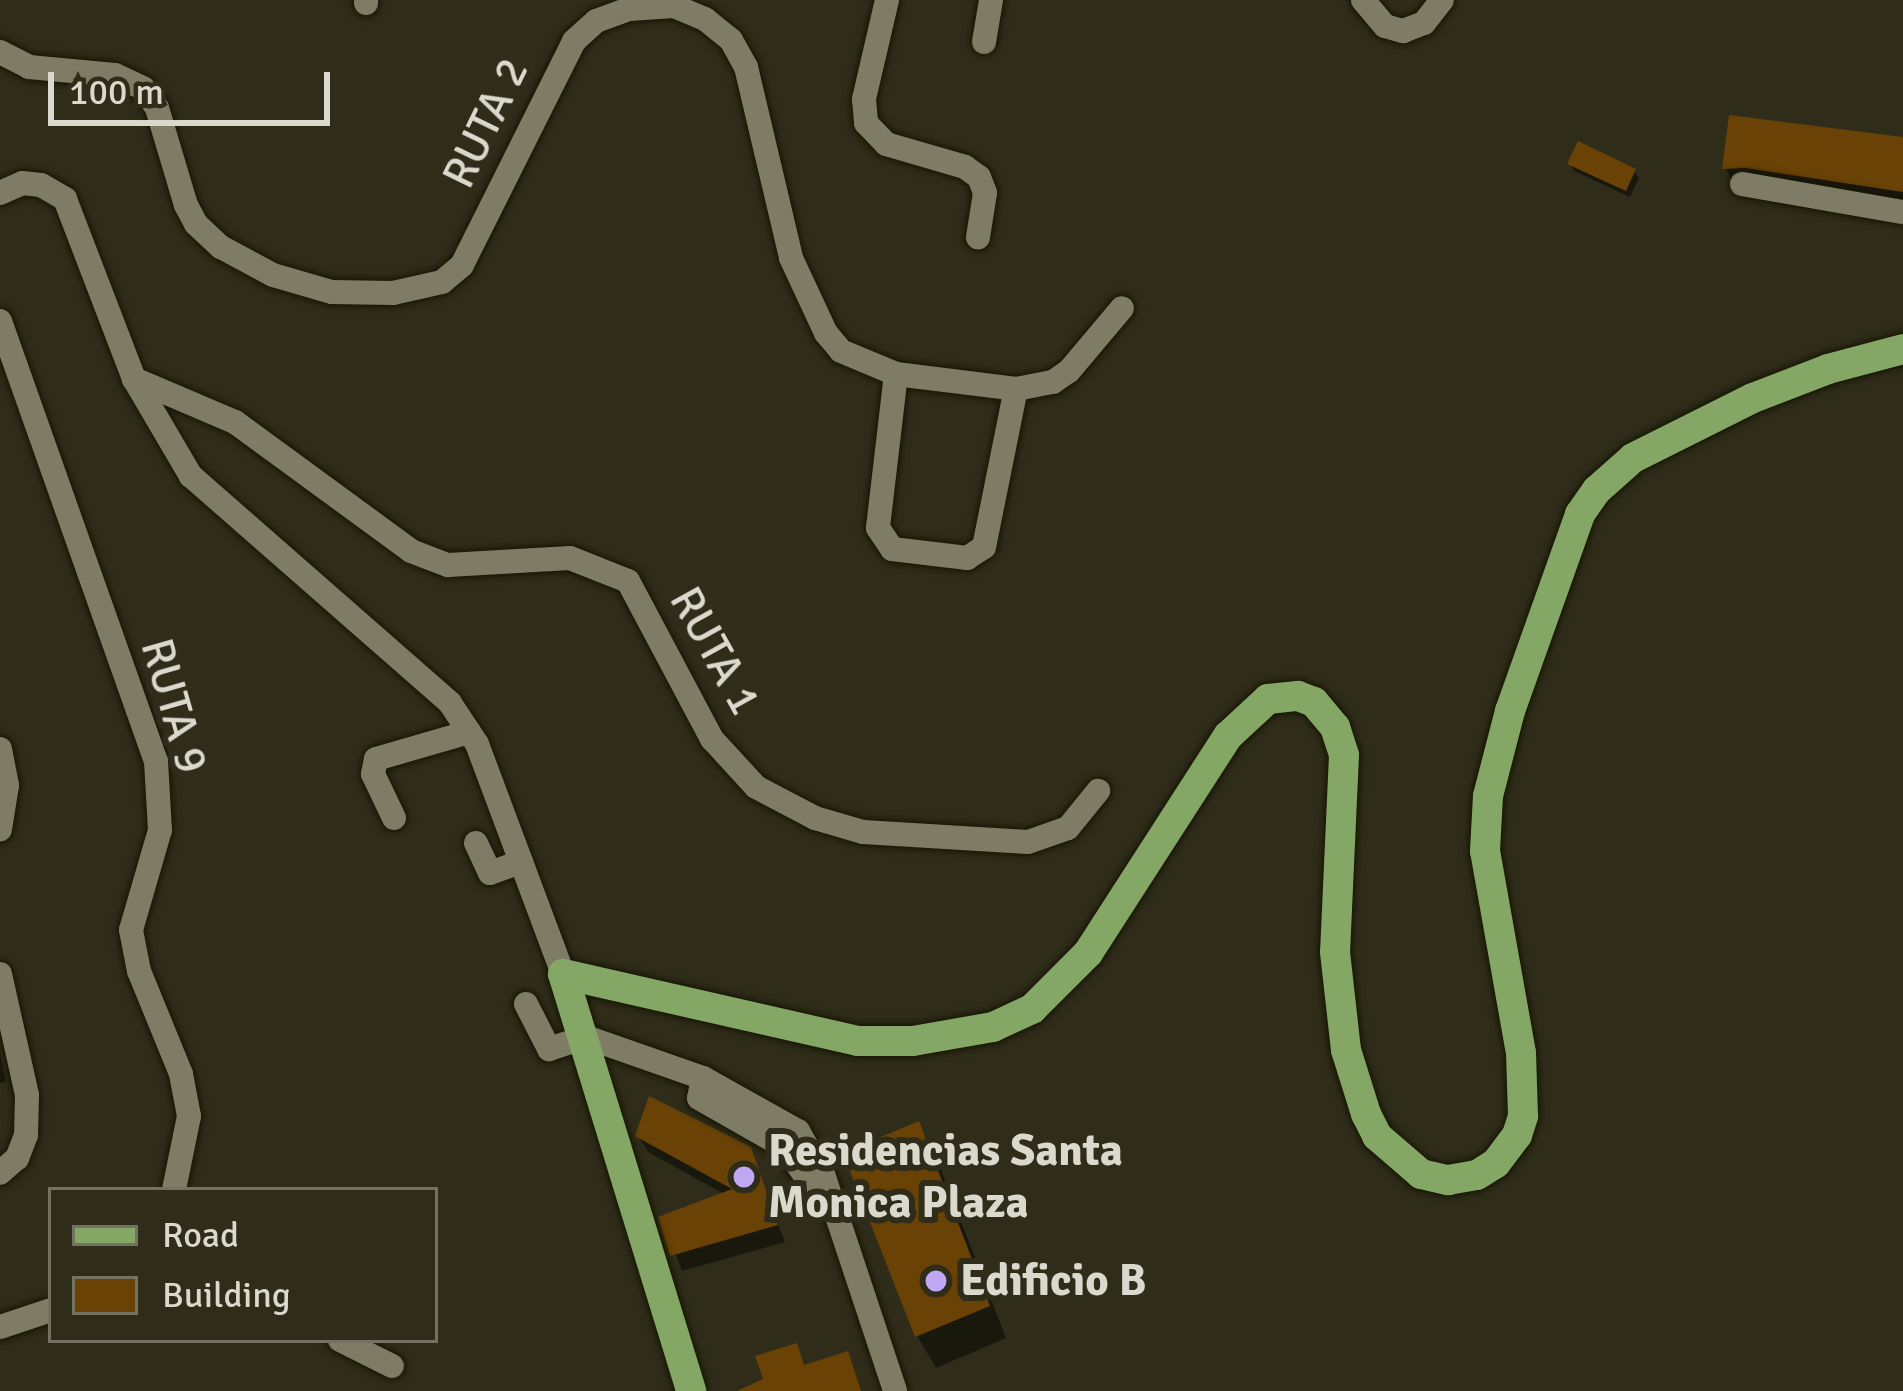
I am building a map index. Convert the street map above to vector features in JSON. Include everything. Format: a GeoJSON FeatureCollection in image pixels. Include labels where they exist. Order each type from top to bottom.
{"type":"FeatureCollection","features":[{"type":"Feature","properties":{"kind":"main road"},"geometry":{"type":"LineString","coordinates":[[562,974],[857,1042],[913,1041],[993,1028],[1032,1009],[1088,953],[1228,736],[1268,700],[1298,696],[1314,702],[1335,727],[1344,755],[1335,952],[1346,1050],[1366,1114],[1377,1136],[1420,1174],[1448,1180],[1477,1175],[1507,1149],[1523,1116],[1521,1053],[1485,851],[1488,796],[1510,711],[1580,514],[1597,490],[1633,458],[1754,398],[1828,368],[1903,349]]}},
{"type":"Feature","properties":{"kind":"main road"},"geometry":{"type":"LineString","coordinates":[[562,974],[586,1037],[691,1391]]}},
{"type":"Feature","properties":{"kind":"street"},"geometry":{"type":"LineString","coordinates":[[887,0],[864,99],[866,124],[886,144],[965,167],[979,177],[985,193],[978,237]]}},
{"type":"Feature","properties":{"kind":"street"},"geometry":{"type":"LineString","coordinates":[[984,41],[992,0]]}},
{"type":"Feature","properties":{"kind":"street"},"geometry":{"type":"LineString","coordinates":[[1363,0],[1385,26],[1403,31],[1424,23],[1442,0]]}},
{"type":"Feature","properties":{"kind":"street","name":"RUTA 2"},"geometry":{"type":"LineString","coordinates":[[0,52],[29,67],[116,76],[143,88],[157,107],[186,205],[196,224],[221,247],[273,274],[332,292],[393,293],[442,282],[462,265],[574,41],[596,21],[628,9],[674,6],[705,19],[731,40],[746,67],[791,257],[826,333],[861,364],[896,374],[1016,389],[1053,382],[1069,371],[1122,308]]}},
{"type":"Feature","properties":{"kind":"street"},"geometry":{"type":"LineString","coordinates":[[0,193],[22,183],[41,185],[65,199],[134,379],[190,476],[218,506],[450,703],[469,732],[562,974]]}},
{"type":"Feature","properties":{"kind":"street"},"geometry":{"type":"LineString","coordinates":[[1742,184],[1903,212]]}},
{"type":"Feature","properties":{"kind":"street","name":"RUTA 9"},"geometry":{"type":"LineString","coordinates":[[0,321],[156,761],[160,830],[131,930],[139,971],[181,1074],[189,1116],[175,1187]]}},
{"type":"Feature","properties":{"kind":"street"},"geometry":{"type":"LineString","coordinates":[[896,374],[878,527],[892,549],[967,558],[984,548],[1016,389]]}},
{"type":"Feature","properties":{"kind":"street","name":"RUTA 1"},"geometry":{"type":"LineString","coordinates":[[134,379],[235,422],[411,551],[448,565],[570,558],[628,581],[712,739],[756,787],[815,818],[863,832],[1028,842],[1068,828],[1098,791]]}},
{"type":"Feature","properties":{"kind":"street"},"geometry":{"type":"LineString","coordinates":[[394,818],[374,774],[376,759],[469,732]]}},
{"type":"Feature","properties":{"kind":"street"},"geometry":{"type":"LineString","coordinates":[[0,749],[7,785],[0,829]]}},
{"type":"Feature","properties":{"kind":"street"},"geometry":{"type":"LineString","coordinates":[[476,843],[490,873],[521,862]]}},
{"type":"Feature","properties":{"kind":"street"},"geometry":{"type":"LineString","coordinates":[[0,974],[27,1095],[26,1136],[17,1158],[0,1173]]}},
{"type":"Feature","properties":{"kind":"street"},"geometry":{"type":"LineString","coordinates":[[526,1004],[550,1049],[586,1037],[703,1078],[798,1131],[814,1154],[895,1391]]}},
{"type":"Feature","properties":{"kind":"street"},"geometry":{"type":"LineString","coordinates":[[703,1078],[699,1098],[785,1147],[814,1188]]}},
{"type":"Feature","properties":{"kind":"street"},"geometry":{"type":"LineString","coordinates":[[0,1327],[48,1311]]}},
{"type":"Feature","properties":{"kind":"street"},"geometry":{"type":"LineString","coordinates":[[346,1343],[392,1366]]}},
{"type":"Feature","properties":{"kind":"building"},"geometry":{"type":"Polygon","coordinates":[[[1729,115],[1903,137],[1903,192],[1745,168],[1722,169],[1729,115]]]}},
{"type":"Feature","properties":{"kind":"building"},"geometry":{"type":"Polygon","coordinates":[[[1578,141],[1636,169],[1626,191],[1567,164],[1578,141]]]}},
{"type":"Feature","properties":{"kind":"building","name":"Residencias Santa Monica Plaza"},"geometry":{"type":"Polygon","coordinates":[[[649,1096],[751,1147],[778,1225],[670,1256],[658,1217],[732,1189],[635,1136],[649,1096]]]}},
{"type":"Feature","properties":{"kind":"building"},"geometry":{"type":"Polygon","coordinates":[[[919,1121],[990,1306],[915,1337],[843,1153],[919,1121]]]}},
{"type":"Feature","properties":{"kind":"building"},"geometry":{"type":"Polygon","coordinates":[[[797,1343],[804,1365],[848,1351],[861,1391],[737,1391],[763,1379],[755,1356],[797,1343]]]}},
{"type":"Feature","properties":{"kind":"place","name":"Residencias Santa Monica Plaza"},"geometry":{"type":"Point","coordinates":[744,1177]}},
{"type":"Feature","properties":{"kind":"place","name":"Edificio B"},"geometry":{"type":"Point","coordinates":[936,1281]}}]}
